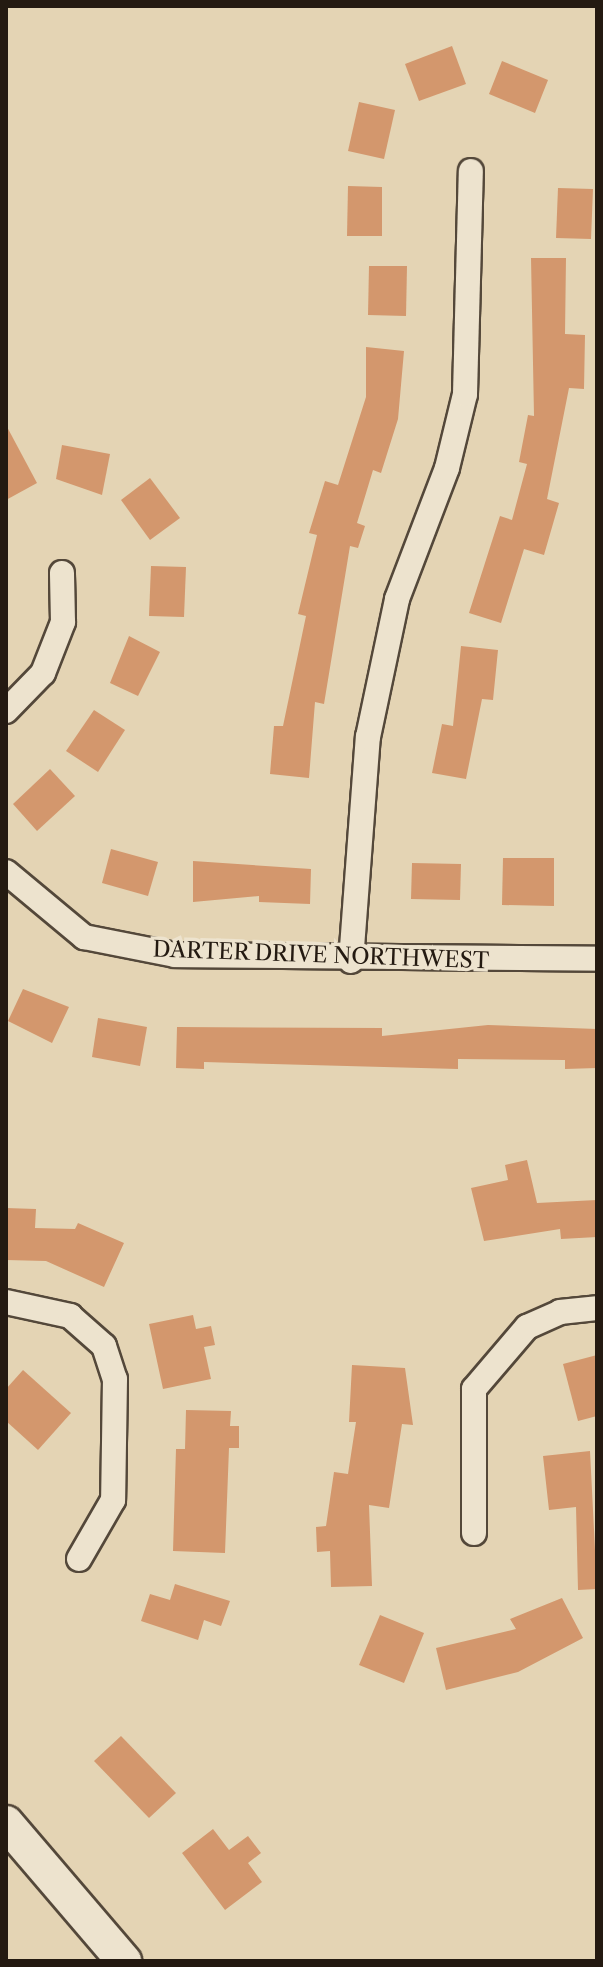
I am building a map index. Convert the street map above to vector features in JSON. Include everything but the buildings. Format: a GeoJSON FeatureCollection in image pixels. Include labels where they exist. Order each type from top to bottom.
{"type":"FeatureCollection","features":[{"type":"Feature","properties":{"kind":"street"},"geometry":{"type":"LineString","coordinates":[[351,961],[368,737],[397,599],[447,468],[465,394],[471,171]]}},
{"type":"Feature","properties":{"kind":"street"},"geometry":{"type":"LineString","coordinates":[[6,711],[43,673],[63,622],[62,573]]}},
{"type":"Feature","properties":{"kind":"street","name":"DARTER DRIVE NORTHWEST"},"geometry":{"type":"LineString","coordinates":[[6,872],[84,937],[175,955],[351,961],[597,959]]}},
{"type":"Feature","properties":{"kind":"street"},"geometry":{"type":"LineString","coordinates":[[6,1302],[70,1316],[104,1346],[115,1379],[113,1500],[79,1559]]}},
{"type":"Feature","properties":{"kind":"street"},"geometry":{"type":"LineString","coordinates":[[474,1533],[474,1389],[527,1327],[560,1312],[597,1308]]}},
{"type":"Feature","properties":{"kind":"street"},"geometry":{"type":"LineString","coordinates":[[7,1827],[124,1961]]}}]}
